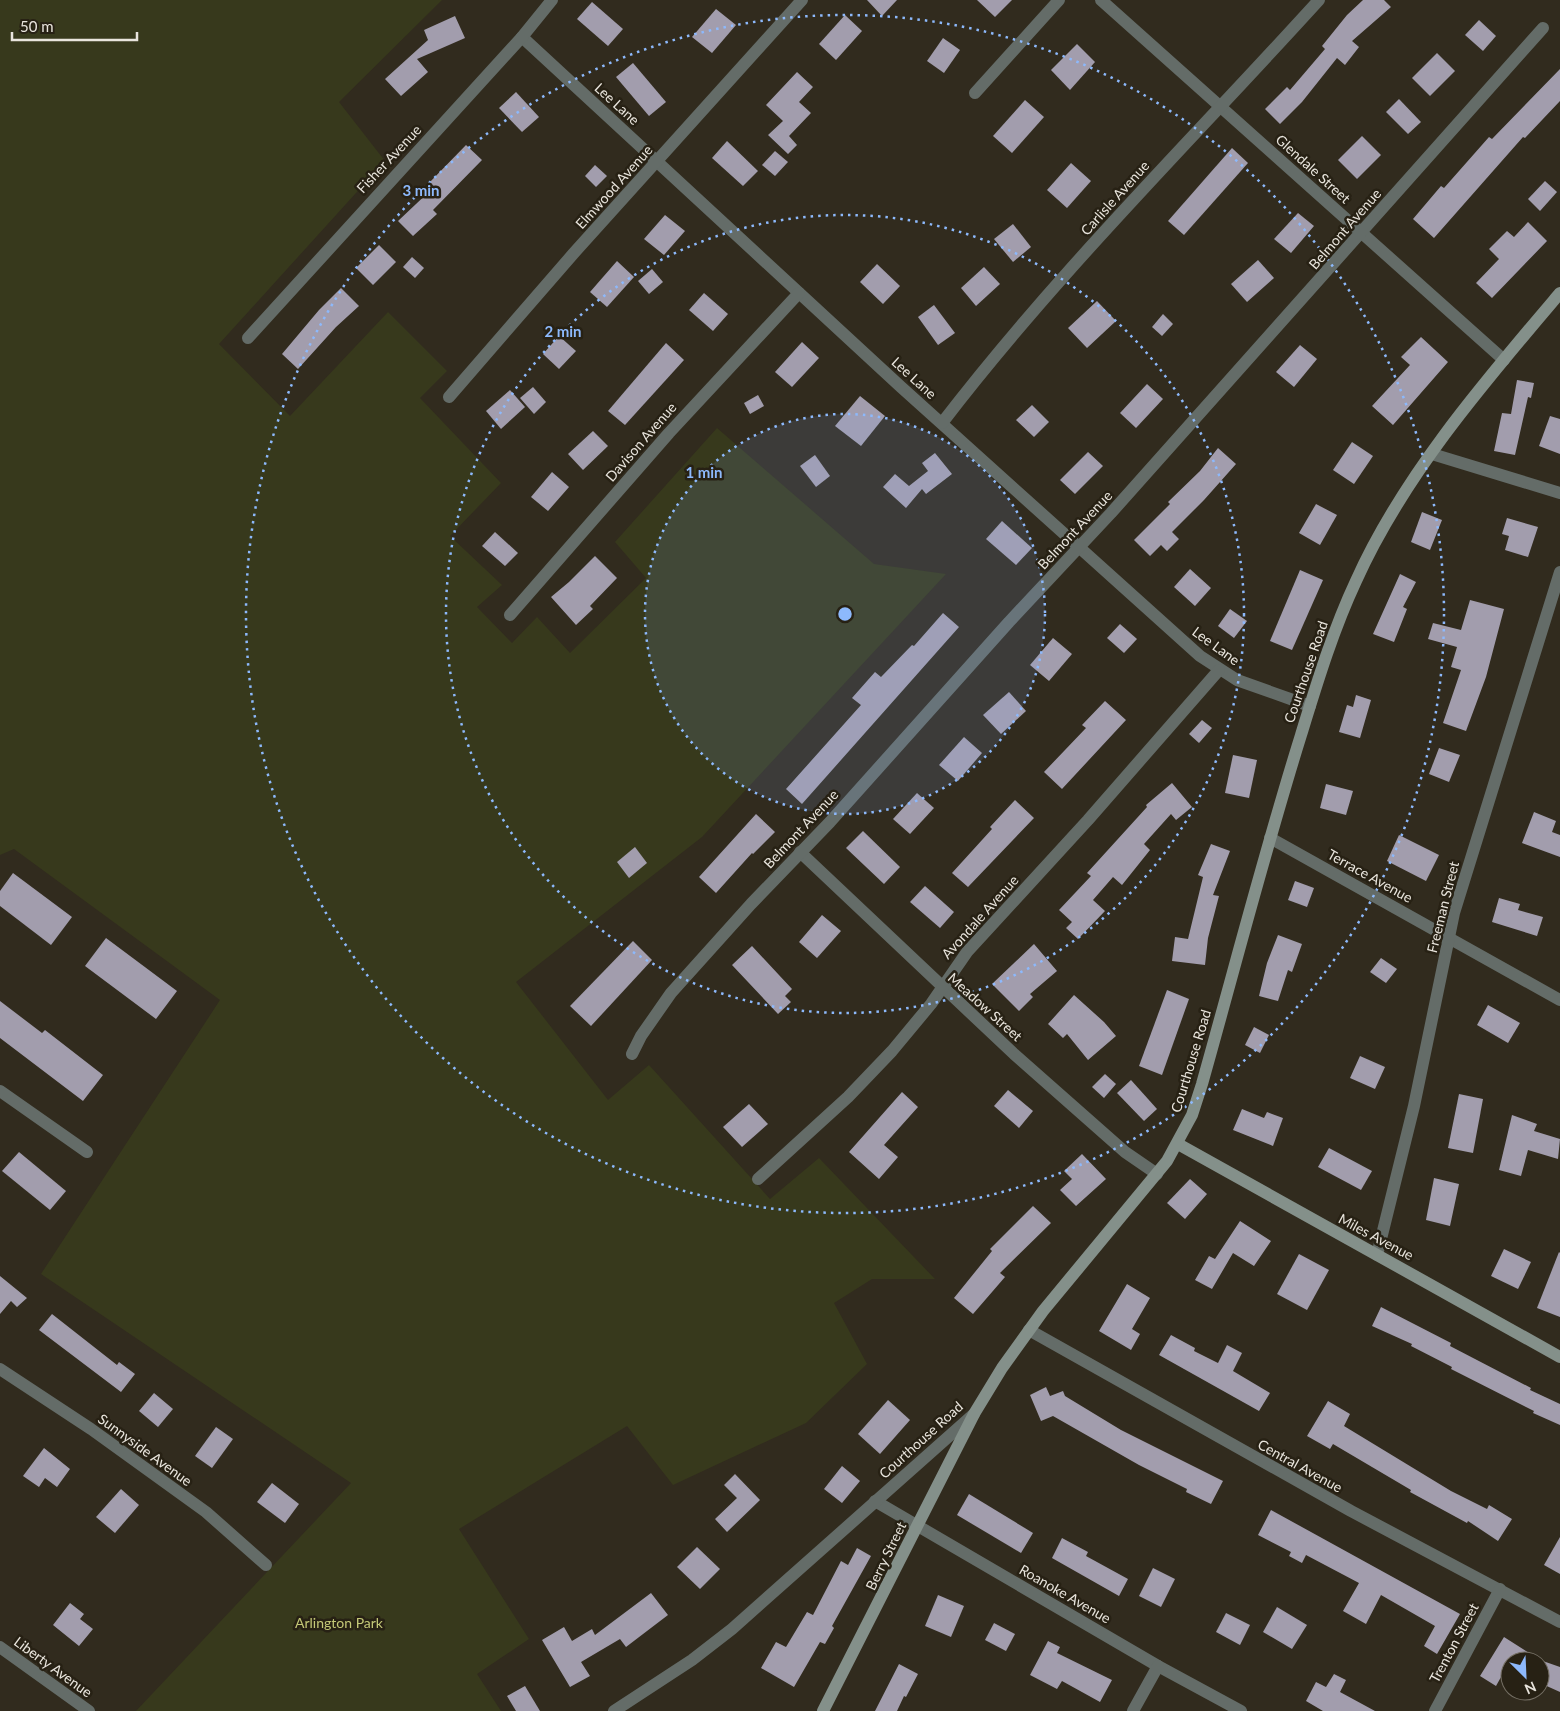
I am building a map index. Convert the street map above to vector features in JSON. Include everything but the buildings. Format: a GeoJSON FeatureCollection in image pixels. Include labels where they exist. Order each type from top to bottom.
{"type":"FeatureCollection","features":[{"type":"Feature","properties":{"kind":"street","name":"Fisher Avenue"},"geometry":{"type":"LineString","coordinates":[[248,338],[522,37],[552,0]]}},
{"type":"Feature","properties":{"kind":"street","name":"Elmwood Avenue"},"geometry":{"type":"LineString","coordinates":[[449,397],[802,0]]}},
{"type":"Feature","properties":{"kind":"street"},"geometry":{"type":"LineString","coordinates":[[975,93],[1059,0]]}},
{"type":"Feature","properties":{"kind":"street","name":"Glendale Street"},"geometry":{"type":"LineString","coordinates":[[1100,0],[1504,360]]}},
{"type":"Feature","properties":{"kind":"street","name":"Carlisle Avenue"},"geometry":{"type":"LineString","coordinates":[[942,423],[975,379],[1052,291],[1319,0]]}},
{"type":"Feature","properties":{"kind":"street","name":"Belmont Avenue"},"geometry":{"type":"LineString","coordinates":[[632,1054],[641,1036],[671,993],[1002,629],[1080,548],[1543,28]]}},
{"type":"Feature","properties":{"kind":"street","name":"Lee Lane"},"geometry":{"type":"LineString","coordinates":[[522,37],[799,293],[1193,650],[1219,670],[1257,688],[1310,706]]}},
{"type":"Feature","properties":{"kind":"street","name":"Davison Avenue"},"geometry":{"type":"LineString","coordinates":[[510,615],[681,418],[799,293]]}},
{"type":"Feature","properties":{"kind":"street","name":"Courthouse Road"},"geometry":{"type":"LineString","coordinates":[[614,1711],[692,1660],[732,1629],[974,1414],[1002,1368],[1029,1330],[1157,1174],[1178,1144],[1192,1115],[1202,1084],[1270,838],[1310,706],[1356,580],[1381,532],[1432,454],[1504,360],[1560,293]]}},
{"type":"Feature","properties":{"kind":"street"},"geometry":{"type":"LineString","coordinates":[[1432,454],[1560,493]]}},
{"type":"Feature","properties":{"kind":"street","name":"Freeman Street"},"geometry":{"type":"LineString","coordinates":[[1377,1255],[1414,1106],[1454,913],[1533,653],[1560,572]]}},
{"type":"Feature","properties":{"kind":"street","name":"Avondale Avenue"},"geometry":{"type":"LineString","coordinates":[[758,1179],[855,1090],[892,1051],[967,952],[1088,820],[1219,670]]}},
{"type":"Feature","properties":{"kind":"street","name":"Terrace Avenue"},"geometry":{"type":"LineString","coordinates":[[1270,838],[1560,1000]]}},
{"type":"Feature","properties":{"kind":"street","name":"Meadow Street"},"geometry":{"type":"LineString","coordinates":[[800,852],[941,988],[1125,1152],[1157,1174]]}},
{"type":"Feature","properties":{"kind":"street"},"geometry":{"type":"LineString","coordinates":[[0,1091],[87,1152]]}},
{"type":"Feature","properties":{"kind":"street","name":"Miles Avenue"},"geometry":{"type":"LineString","coordinates":[[1178,1144],[1560,1357]]}},
{"type":"Feature","properties":{"kind":"street","name":"Central Avenue"},"geometry":{"type":"LineString","coordinates":[[1029,1330],[1351,1511],[1560,1622]]}},
{"type":"Feature","properties":{"kind":"street","name":"Sunnyside Avenue"},"geometry":{"type":"LineString","coordinates":[[0,1368],[90,1429],[206,1512],[266,1565]]}},
{"type":"Feature","properties":{"kind":"street","name":"Berry Street"},"geometry":{"type":"LineString","coordinates":[[823,1711],[974,1414]]}},
{"type":"Feature","properties":{"kind":"street","name":"Roanoke Avenue"},"geometry":{"type":"LineString","coordinates":[[876,1501],[1158,1666],[1241,1711]]}},
{"type":"Feature","properties":{"kind":"street","name":"Trenton Street"},"geometry":{"type":"LineString","coordinates":[[1434,1711],[1500,1589]]}},
{"type":"Feature","properties":{"kind":"street","name":"Liberty Avenue"},"geometry":{"type":"LineString","coordinates":[[0,1646],[89,1711]]}},
{"type":"Feature","properties":{"kind":"street"},"geometry":{"type":"LineString","coordinates":[[1133,1711],[1158,1666]]}},
{"type":"Feature","properties":{"kind":"green space","name":"Arlington Park"},"geometry":{"type":"Polygon","coordinates":[[[0,0],[442,0],[339,102],[385,161],[219,344],[290,416],[388,312],[447,371],[420,398],[501,483],[450,536],[502,585],[477,607],[512,643],[537,617],[570,653],[646,578],[615,542],[717,428],[874,564],[946,574],[702,837],[516,982],[608,1100],[649,1065],[770,1199],[819,1158],[935,1279],[872,1279],[834,1303],[867,1364],[806,1423],[673,1485],[627,1426],[459,1529],[529,1639],[477,1674],[501,1711],[136,1711],[351,1483],[41,1274],[220,1000],[14,849],[0,855],[0,0]]]}}]}
